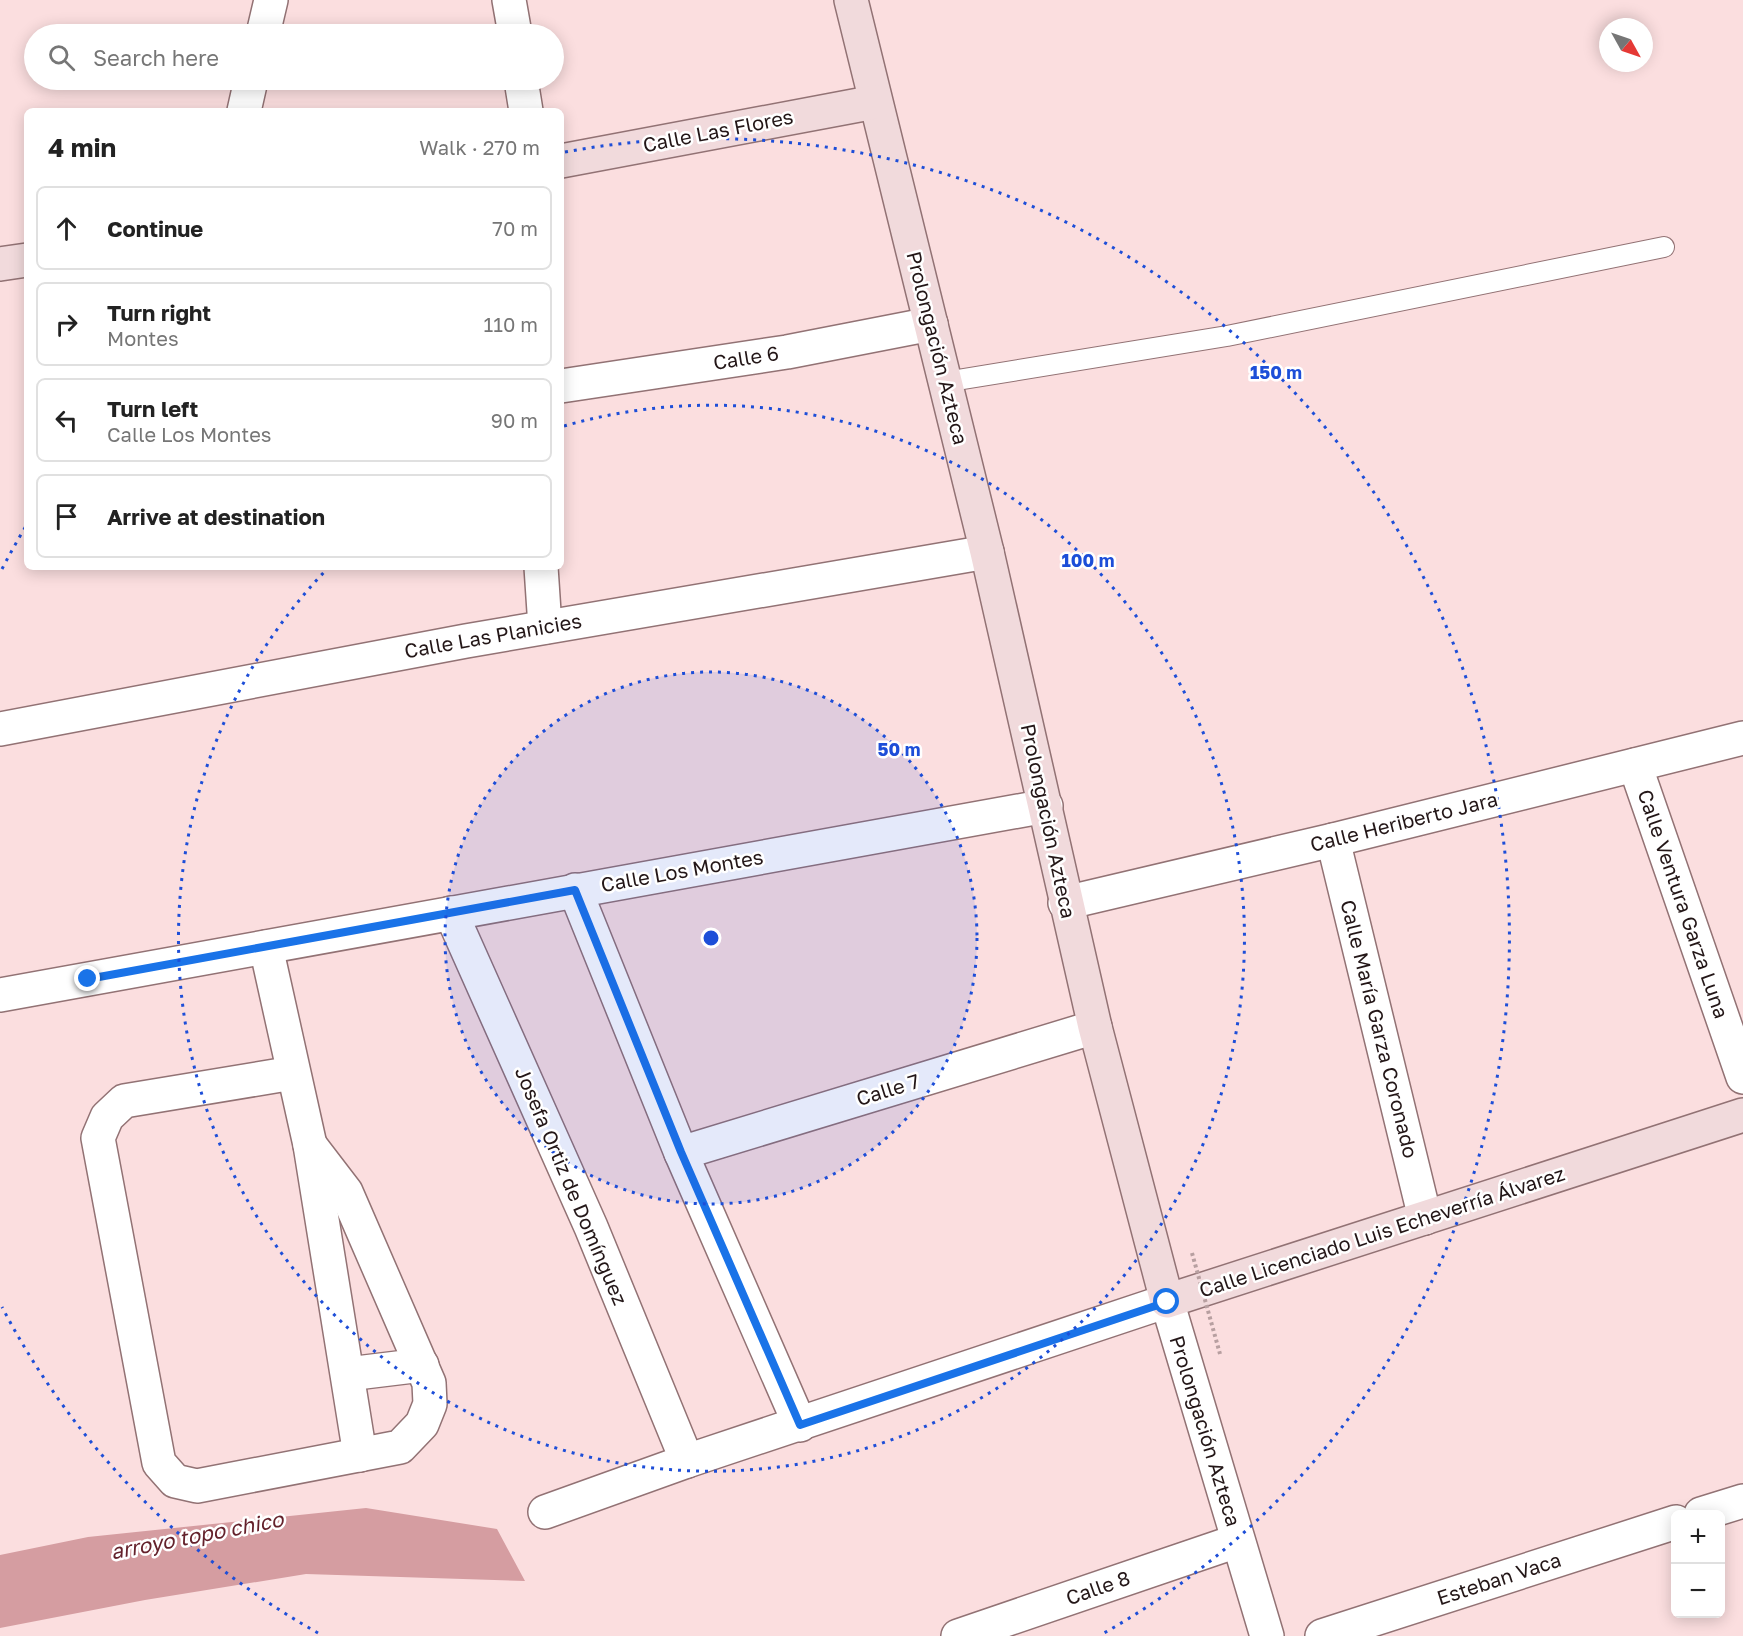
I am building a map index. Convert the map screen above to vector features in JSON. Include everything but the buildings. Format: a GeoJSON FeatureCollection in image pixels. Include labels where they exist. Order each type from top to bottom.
{"type":"FeatureCollection","features":[{"type":"Feature","properties":{"kind":"street"},"geometry":{"type":"LineString","coordinates":[[265,24],[271,0]]}},
{"type":"Feature","properties":{"kind":"street"},"geometry":{"type":"LineString","coordinates":[[509,0],[513,24]]}},
{"type":"Feature","properties":{"kind":"street","name":"Prolongación Azteca"},"geometry":{"type":"LineString","coordinates":[[851,0],[987,552],[1095,1027],[1167,1302],[1267,1636]]}},
{"type":"Feature","properties":{"kind":"street"},"geometry":{"type":"LineString","coordinates":[[245,108],[249,90]]}},
{"type":"Feature","properties":{"kind":"street"},"geometry":{"type":"LineString","coordinates":[[523,90],[526,108]]}},
{"type":"Feature","properties":{"kind":"street","name":"Calle Las Flores"},"geometry":{"type":"LineString","coordinates":[[564,160],[875,102]]}},
{"type":"Feature","properties":{"kind":"street"},"geometry":{"type":"LineString","coordinates":[[0,264],[24,260]]}},
{"type":"Feature","properties":{"kind":"street","name":"Calle 6"},"geometry":{"type":"LineString","coordinates":[[564,386],[787,352],[931,324]]}},
{"type":"Feature","properties":{"kind":"street","name":"Calle Las Planicies"},"geometry":{"type":"LineString","coordinates":[[0,729],[545,627],[987,552]]}},
{"type":"Feature","properties":{"kind":"street"},"geometry":{"type":"LineString","coordinates":[[541,570],[545,627]]}},
{"type":"Feature","properties":{"kind":"street","name":"Calle Heriberto Jara"},"geometry":{"type":"LineString","coordinates":[[1065,903],[1334,840],[1743,738]]}},
{"type":"Feature","properties":{"kind":"street","name":"Calle Ventura Garza Luna"},"geometry":{"type":"LineString","coordinates":[[1635,765],[1743,1077]]}},
{"type":"Feature","properties":{"kind":"street","name":"Calle Los Montes"},"geometry":{"type":"LineString","coordinates":[[0,995],[1046,806]]}},
{"type":"Feature","properties":{"kind":"street","name":"Calle María Garza Coronado"},"geometry":{"type":"LineString","coordinates":[[1334,840],[1425,1218]]}},
{"type":"Feature","properties":{"kind":"street"},"geometry":{"type":"LineString","coordinates":[[575,890],[681,1152],[800,1425]]}},
{"type":"Feature","properties":{"kind":"street","name":"Josefa Ortiz de Domínguez"},"geometry":{"type":"LineString","coordinates":[[451,913],[591,1227],[687,1461]]}},
{"type":"Feature","properties":{"kind":"street"},"geometry":{"type":"LineString","coordinates":[[266,946],[310,1145],[360,1455]]}},
{"type":"Feature","properties":{"kind":"street","name":"Calle 7"},"geometry":{"type":"LineString","coordinates":[[681,1152],[1095,1027]]}},
{"type":"Feature","properties":{"kind":"street"},"geometry":{"type":"LineString","coordinates":[[293,1073],[124,1101],[107,1117],[98,1138],[159,1463],[175,1481],[197,1486],[400,1447],[422,1424],[430,1404],[429,1383],[422,1365],[346,1192],[310,1145]]}},
{"type":"Feature","properties":{"kind":"street","name":"Calle Licenciado Luis Echeverría Álvarez"},"geometry":{"type":"LineString","coordinates":[[545,1512],[687,1461],[1743,1115]]}},
{"type":"Feature","properties":{"kind":"street"},"geometry":{"type":"LineString","coordinates":[[348,1374],[422,1365]]}},
{"type":"Feature","properties":{"kind":"street"},"geometry":{"type":"LineString","coordinates":[[1716,1510],[1743,1501]]}},
{"type":"Feature","properties":{"kind":"street","name":"Esteban Vaca"},"geometry":{"type":"LineString","coordinates":[[1322,1636],[1671,1524]]}},
{"type":"Feature","properties":{"kind":"street","name":"Calle 8"},"geometry":{"type":"LineString","coordinates":[[958,1636],[1237,1541]]}},
{"type":"Feature","properties":{"kind":"lane"},"geometry":{"type":"LineString","coordinates":[[945,382],[1248,332],[1664,247]]}},
{"type":"Feature","properties":{"kind":"path"},"geometry":{"type":"LineString","coordinates":[[1192,1253],[1220,1354]]}},
{"type":"Feature","properties":{"kind":"water","name":"arroyo topo chico"},"geometry":{"type":"Polygon","coordinates":[[[366,1508],[497,1529],[525,1581],[306,1574],[145,1600],[0,1628],[0,1555],[88,1537],[366,1508]]]}},
{"type":"Feature","properties":{"kind":"route"},"geometry":{"type":"LineString","coordinates":[[88,979],[575,890],[681,1152],[800,1425],[1167,1302]]}}]}
